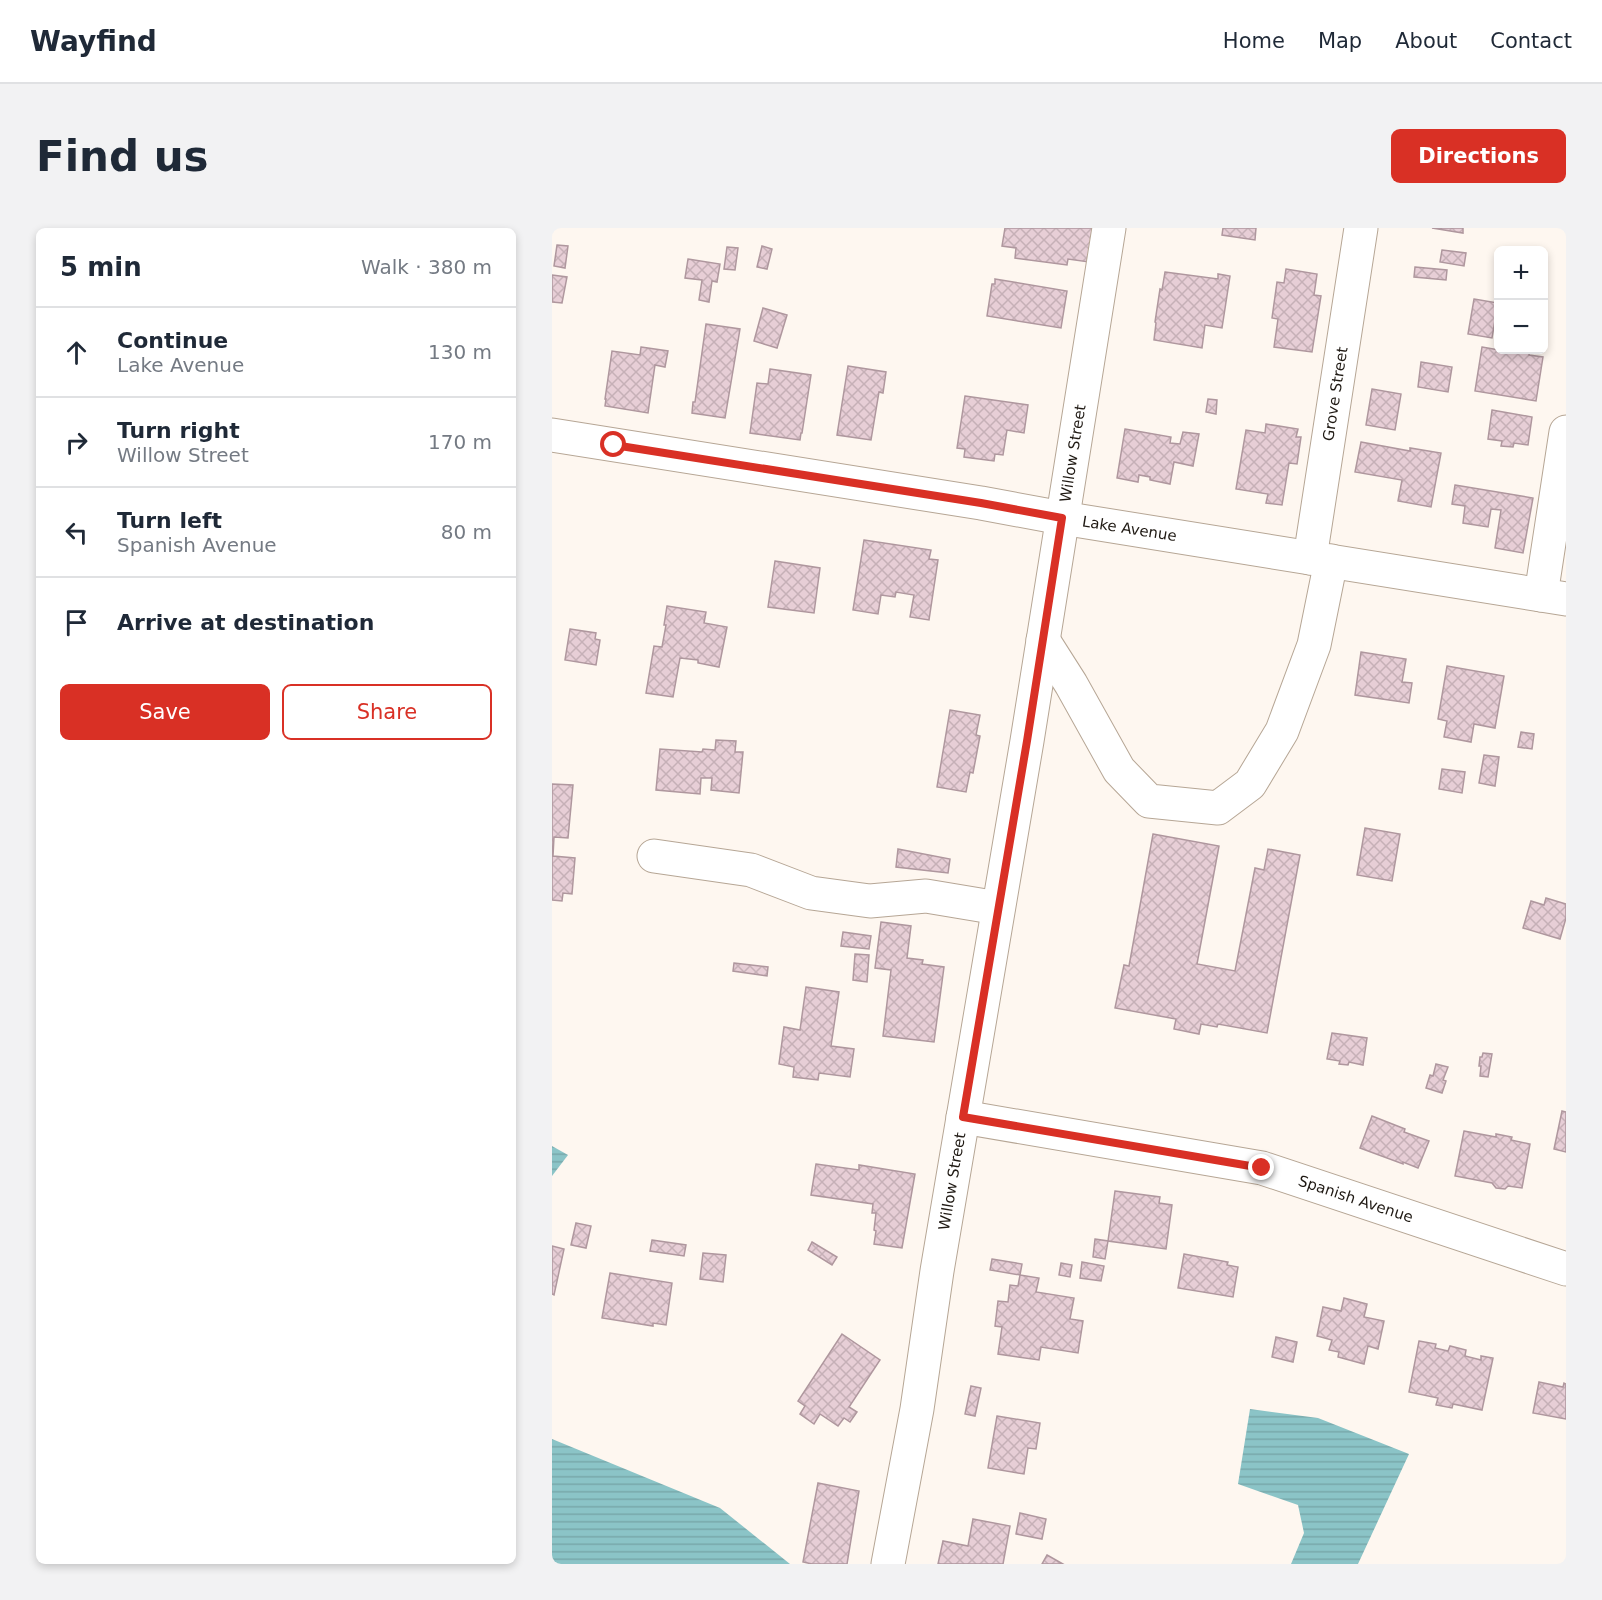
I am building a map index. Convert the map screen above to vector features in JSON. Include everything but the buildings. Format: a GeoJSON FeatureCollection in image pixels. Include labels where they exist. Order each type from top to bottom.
{"type":"FeatureCollection","features":[{"type":"Feature","properties":{"kind":"street","name":"Willow Street"},"geometry":{"type":"LineString","coordinates":[[888,1564],[917,1409],[1109,228]]}},
{"type":"Feature","properties":{"kind":"street","name":"Grove Street"},"geometry":{"type":"LineString","coordinates":[[1043,640],[1071,684],[1119,770],[1149,801],[1218,808],[1250,784],[1282,731],[1314,645],[1321,560],[1361,228]]}},
{"type":"Feature","properties":{"kind":"street"},"geometry":{"type":"LineString","coordinates":[[1554,597],[1566,432]]}},
{"type":"Feature","properties":{"kind":"street","name":"Lake Avenue"},"geometry":{"type":"LineString","coordinates":[[552,435],[1554,597]]}},
{"type":"Feature","properties":{"kind":"street"},"geometry":{"type":"LineString","coordinates":[[654,856],[751,870],[811,893],[870,901],[926,896],[998,908]]}},
{"type":"Feature","properties":{"kind":"street","name":"Spanish Avenue"},"geometry":{"type":"LineString","coordinates":[[963,1117],[1262,1168],[1566,1269]]}},
{"type":"Feature","properties":{"kind":"water"},"geometry":{"type":"Polygon","coordinates":[[[552,1146],[568,1155],[552,1176],[552,1146]]]}},
{"type":"Feature","properties":{"kind":"water"},"geometry":{"type":"Polygon","coordinates":[[[1250,1409],[1318,1418],[1409,1454],[1358,1564],[1291,1564],[1304,1533],[1298,1505],[1238,1484],[1250,1409]]]}},
{"type":"Feature","properties":{"kind":"water"},"geometry":{"type":"Polygon","coordinates":[[[552,1439],[720,1508],[790,1564],[552,1564],[552,1439]]]}},
{"type":"Feature","properties":{"kind":"route"},"geometry":{"type":"LineString","coordinates":[[614,445],[1062,518],[1027,741],[963,1117],[1262,1168]]}}]}
